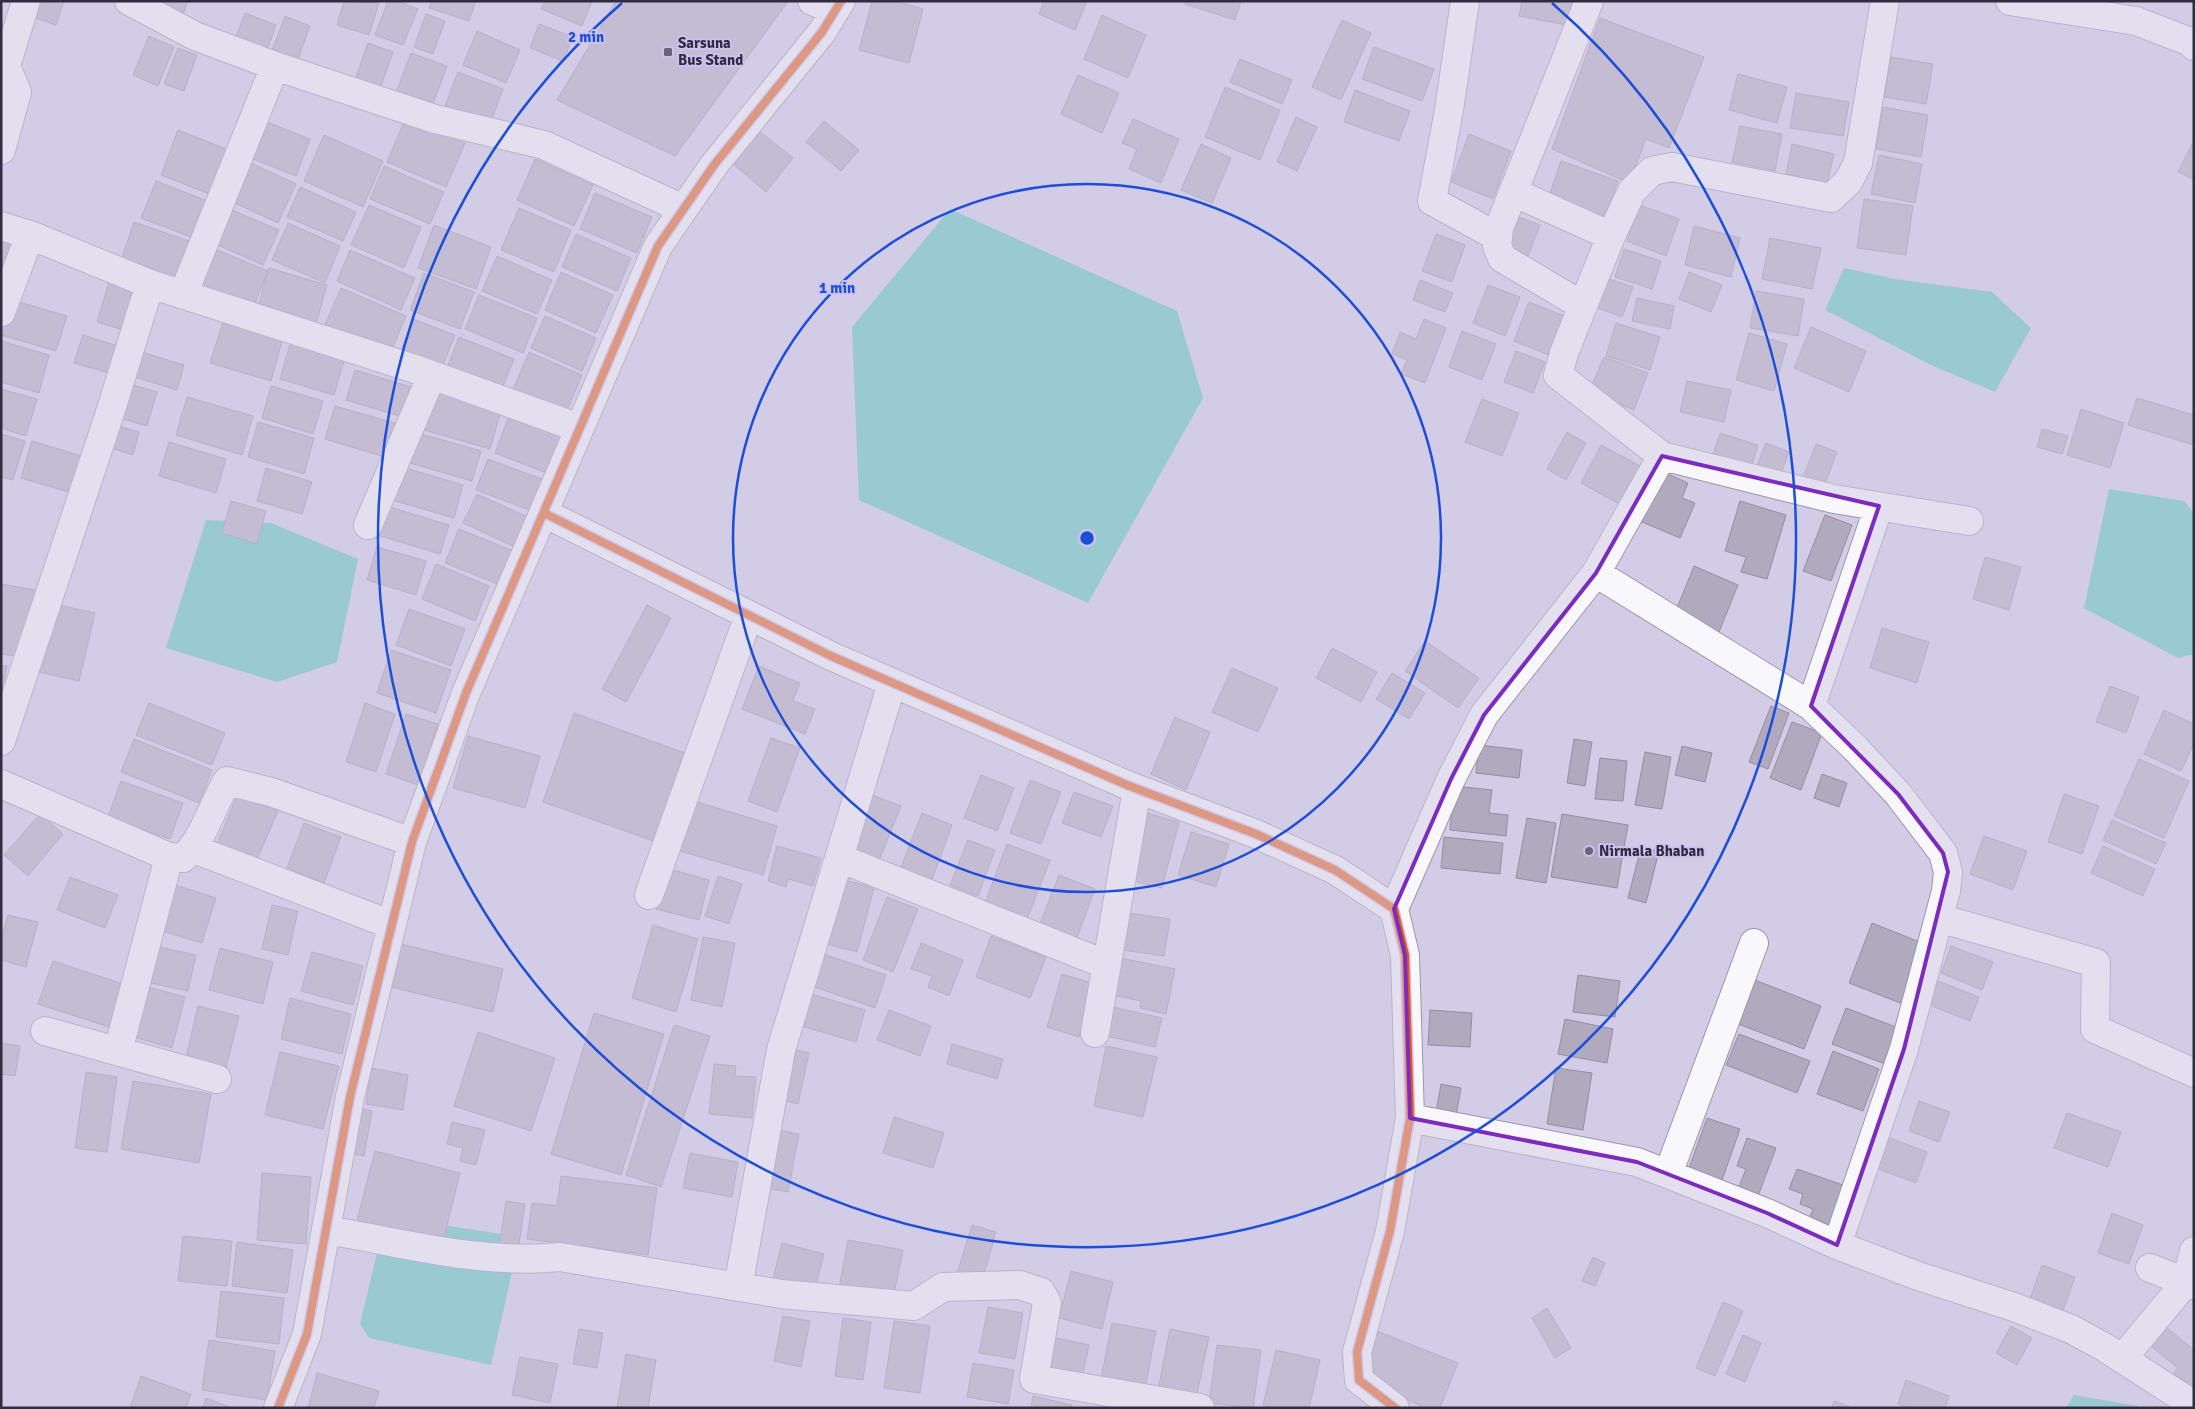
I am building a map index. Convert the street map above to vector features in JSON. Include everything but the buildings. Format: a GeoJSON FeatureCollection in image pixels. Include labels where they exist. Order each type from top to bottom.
{"type":"FeatureCollection","features":[{"type":"Feature","properties":{"kind":"street"},"geometry":{"type":"LineString","coordinates":[[1,150],[17,92],[6,66],[26,1]]}},
{"type":"Feature","properties":{"kind":"street"},"geometry":{"type":"LineString","coordinates":[[129,1],[195,36],[275,66],[435,119],[544,145],[683,209]]}},
{"type":"Feature","properties":{"kind":"street"},"geometry":{"type":"LineString","coordinates":[[1465,1],[1449,110],[1432,201],[1498,238]]}},
{"type":"Feature","properties":{"kind":"street"},"geometry":{"type":"LineString","coordinates":[[1583,306],[1502,258],[1497,246],[1499,228],[1588,1]]}},
{"type":"Feature","properties":{"kind":"street"},"geometry":{"type":"LineString","coordinates":[[1886,1],[1858,164],[1848,182],[1831,198],[1672,167],[1652,172],[1632,191],[1611,236],[1558,375],[1662,456],[1834,499],[1969,521]]}},
{"type":"Feature","properties":{"kind":"street"},"geometry":{"type":"LineString","coordinates":[[2010,1],[2136,21],[2188,41],[2194,46]]}},
{"type":"Feature","properties":{"kind":"street"},"geometry":{"type":"LineString","coordinates":[[278,1408],[307,1334],[350,1097],[412,842],[466,694],[658,246],[714,165],[822,32],[830,4]]}},
{"type":"Feature","properties":{"kind":"street"},"geometry":{"type":"LineString","coordinates":[[183,295],[275,66]]}},
{"type":"Feature","properties":{"kind":"street"},"geometry":{"type":"LineString","coordinates":[[1513,192],[1611,236]]}},
{"type":"Feature","properties":{"kind":"street"},"geometry":{"type":"LineString","coordinates":[[1,226],[30,235],[150,284],[432,375],[579,428]]}},
{"type":"Feature","properties":{"kind":"street"},"geometry":{"type":"LineString","coordinates":[[1,312],[30,235]]}},
{"type":"Feature","properties":{"kind":"street"},"geometry":{"type":"LineString","coordinates":[[1,741],[109,416],[150,284]]}},
{"type":"Feature","properties":{"kind":"street"},"geometry":{"type":"LineString","coordinates":[[368,525],[432,375]]}},
{"type":"Feature","properties":{"kind":"street"},"geometry":{"type":"LineString","coordinates":[[1393,1408],[1359,1380],[1357,1352],[1390,1231],[1410,1118],[1404,955],[1394,909],[1451,779],[1484,715],[1596,573],[1662,456]]}},
{"type":"Feature","properties":{"kind":"street"},"geometry":{"type":"LineString","coordinates":[[1811,706],[1879,506]]}},
{"type":"Feature","properties":{"kind":"street"},"geometry":{"type":"LineString","coordinates":[[544,512],[830,656],[1137,789],[1256,834],[1335,870],[1394,909]]}},
{"type":"Feature","properties":{"kind":"street"},"geometry":{"type":"LineString","coordinates":[[1596,573],[1811,706],[1855,748],[1898,794],[1943,852],[1948,872],[1946,891],[1904,1048],[1837,1245]]}},
{"type":"Feature","properties":{"kind":"street"},"geometry":{"type":"LineString","coordinates":[[649,896],[749,615]]}},
{"type":"Feature","properties":{"kind":"street"},"geometry":{"type":"LineString","coordinates":[[738,1287],[781,1050],[892,683]]}},
{"type":"Feature","properties":{"kind":"street"},"geometry":{"type":"LineString","coordinates":[[118,1051],[181,853],[227,781],[271,792],[412,842]]}},
{"type":"Feature","properties":{"kind":"street"},"geometry":{"type":"LineString","coordinates":[[1,784],[181,853],[392,925]]}},
{"type":"Feature","properties":{"kind":"street"},"geometry":{"type":"LineString","coordinates":[[1095,1033],[1137,789]]}},
{"type":"Feature","properties":{"kind":"street"},"geometry":{"type":"LineString","coordinates":[[838,858],[1107,965]]}},
{"type":"Feature","properties":{"kind":"street"},"geometry":{"type":"LineString","coordinates":[[1939,918],[2096,963],[2094,1030],[2194,1073]]}},
{"type":"Feature","properties":{"kind":"street"},"geometry":{"type":"LineString","coordinates":[[1668,1174],[1754,944]]}},
{"type":"Feature","properties":{"kind":"street"},"geometry":{"type":"LineString","coordinates":[[45,1030],[217,1079]]}},
{"type":"Feature","properties":{"kind":"street"},"geometry":{"type":"LineString","coordinates":[[1410,1118],[1637,1162],[1767,1213],[1837,1245],[1918,1276],[2014,1307],[2062,1326],[2104,1347],[2194,1405]]}},
{"type":"Feature","properties":{"kind":"street"},"geometry":{"type":"LineString","coordinates":[[327,1230],[464,1254],[534,1259],[560,1257],[782,1294],[914,1306],[943,1287],[1020,1285],[1041,1292],[1047,1303],[1034,1379],[1200,1408]]}},
{"type":"Feature","properties":{"kind":"street"},"geometry":{"type":"LineString","coordinates":[[2122,1358],[2190,1284],[2194,1252]]}},
{"type":"Feature","properties":{"kind":"street"},"geometry":{"type":"LineString","coordinates":[[2150,1268],[2190,1284]]}},
{"type":"Feature","properties":{"kind":"highlighted area"},"geometry":{"type":"Polygon","coordinates":[[[1662,456],[1879,506],[1811,706],[1898,794],[1943,853],[1948,872],[1904,1049],[1837,1245],[1767,1213],[1637,1162],[1410,1118],[1405,955],[1394,909],[1451,779],[1484,715],[1596,573],[1662,456]]]}},
{"type":"Feature","properties":{"kind":"shaded area"},"geometry":{"type":"Polygon","coordinates":[[[950,209],[1177,311],[1203,398],[1088,603],[859,500],[852,327],[950,209]]]}},
{"type":"Feature","properties":{"kind":"shaded area"},"geometry":{"type":"Polygon","coordinates":[[[1844,268],[1895,279],[1992,292],[2031,328],[1995,392],[1931,365],[1825,310],[1844,268]]]}},
{"type":"Feature","properties":{"kind":"shaded area"},"geometry":{"type":"Polygon","coordinates":[[[2109,489],[2184,501],[2194,513],[2194,654],[2178,658],[2084,608],[2109,489]]]}},
{"type":"Feature","properties":{"kind":"shaded area"},"geometry":{"type":"Polygon","coordinates":[[[206,520],[271,523],[358,559],[337,662],[277,682],[166,648],[206,520]]]}},
{"type":"Feature","properties":{"kind":"shaded area"},"geometry":{"type":"Polygon","coordinates":[[[386,1216],[520,1237],[491,1365],[369,1338],[360,1324],[386,1216]]]}},
{"type":"Feature","properties":{"kind":"shaded area"},"geometry":{"type":"Polygon","coordinates":[[[2074,1395],[2138,1406],[2138,1408],[2066,1408],[2074,1395]]]}},
{"type":"Feature","properties":{"kind":"cycle path"},"geometry":{"type":"LineString","coordinates":[[278,1408],[307,1334],[350,1097],[412,842],[466,693],[658,246],[714,165],[822,32],[841,1]]}},
{"type":"Feature","properties":{"kind":"cycle path"},"geometry":{"type":"LineString","coordinates":[[544,513],[831,656],[1127,785],[1256,834],[1335,870],[1394,909],[1405,955],[1410,1118],[1390,1231],[1357,1352],[1359,1380],[1395,1408]]}},
{"type":"Feature","properties":{"kind":"place","name":"Sarsuna Bus Stand"},"geometry":{"type":"Point","coordinates":[668,52]}},
{"type":"Feature","properties":{"kind":"place","name":"Nirmala Bhaban"},"geometry":{"type":"Point","coordinates":[1589,851]}}]}
